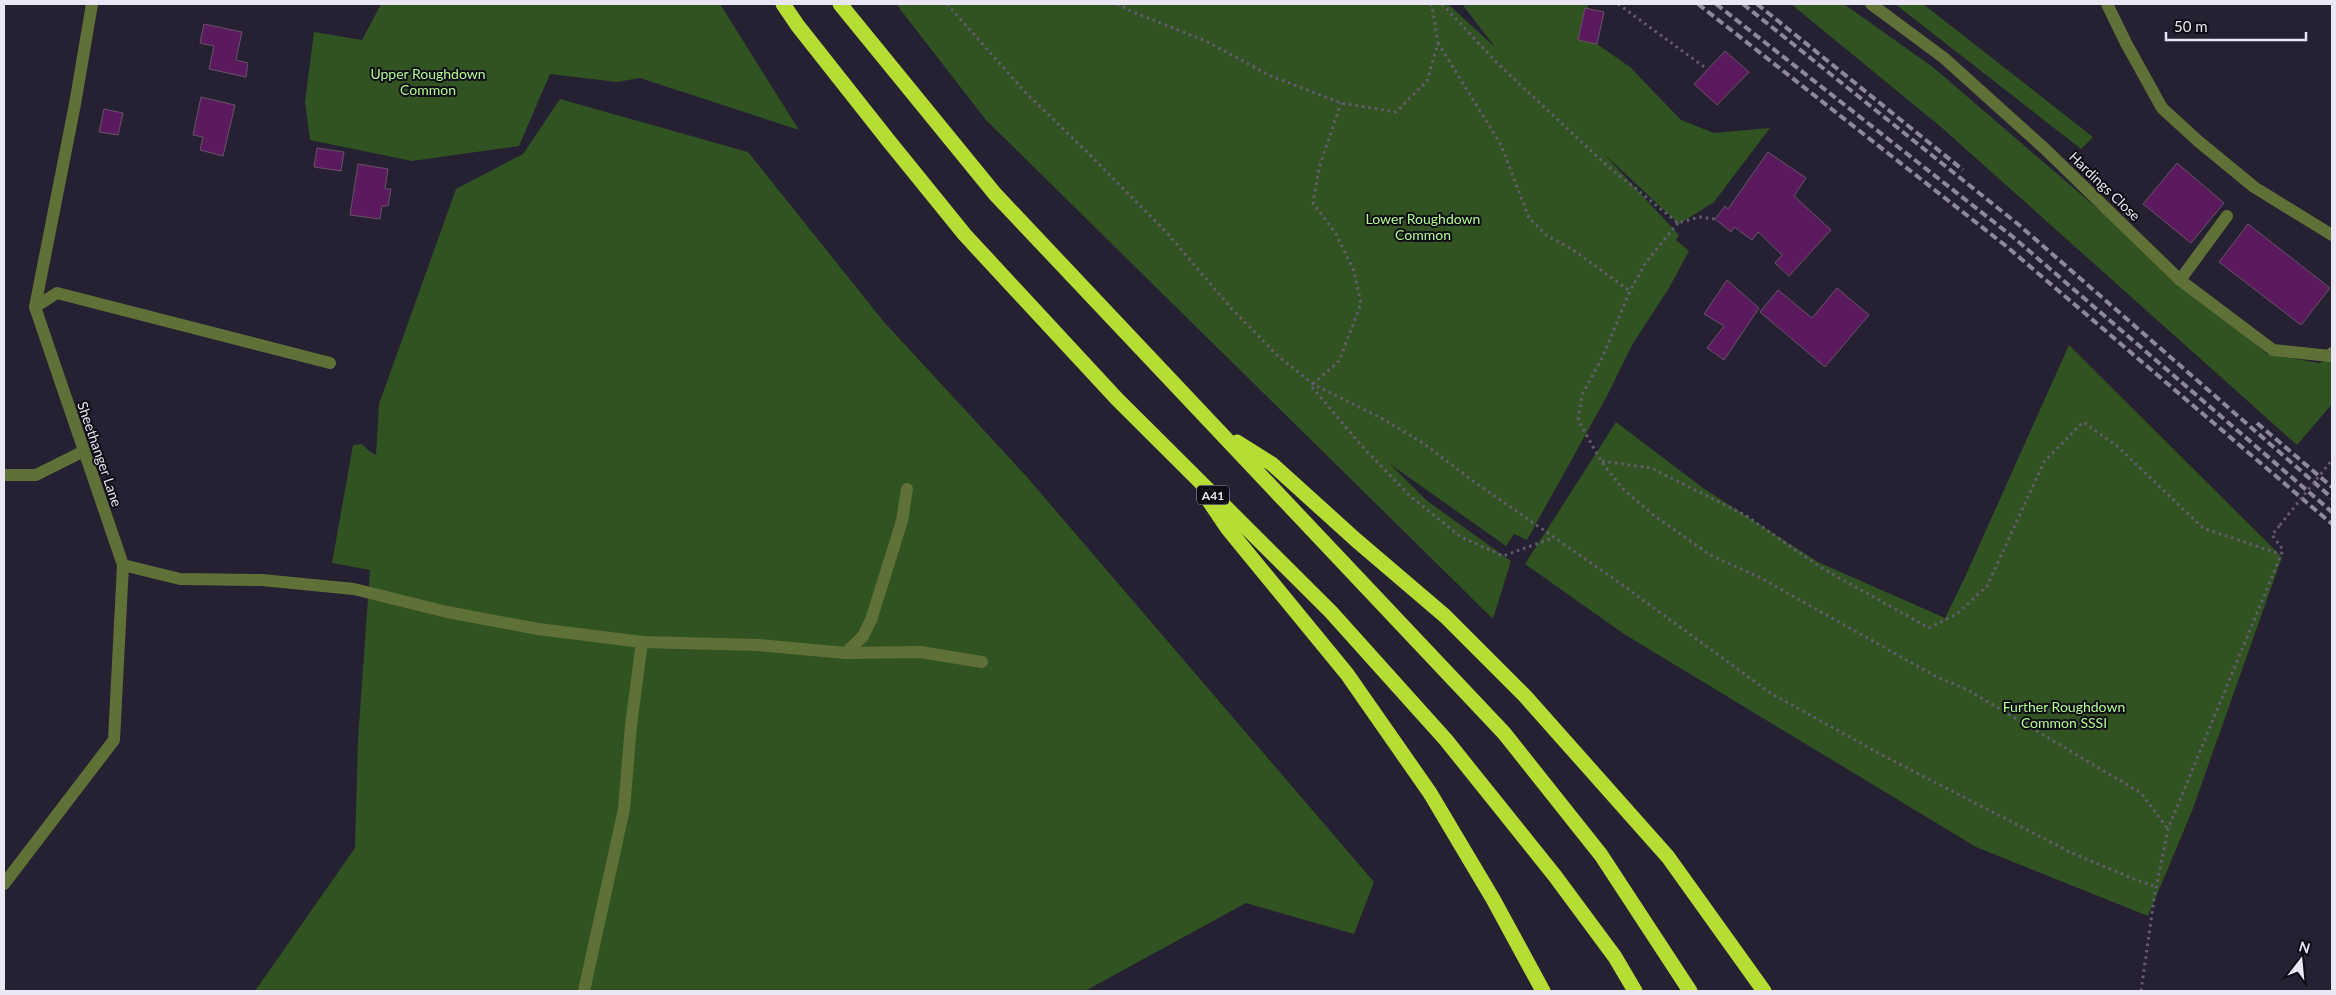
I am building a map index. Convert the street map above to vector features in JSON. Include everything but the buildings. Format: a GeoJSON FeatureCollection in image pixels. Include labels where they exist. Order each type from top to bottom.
{"type":"FeatureCollection","features":[{"type":"Feature","properties":{"kind":"highway","name":"A41"},"geometry":{"type":"LineString","coordinates":[[783,4],[876,125],[965,235],[1117,399],[1331,612],[1446,740],[1555,876],[1615,957],[1635,991]]}},
{"type":"Feature","properties":{"kind":"highway"},"geometry":{"type":"LineString","coordinates":[[840,4],[995,194],[1504,733],[1601,855],[1690,991]]}},
{"type":"Feature","properties":{"kind":"highway"},"geometry":{"type":"LineString","coordinates":[[1219,430],[1272,464],[1445,616],[1525,696],[1668,858],[1764,991]]}},
{"type":"Feature","properties":{"kind":"highway"},"geometry":{"type":"LineString","coordinates":[[1187,469],[1228,530],[1348,674],[1430,792],[1493,899],[1543,991]]}},
{"type":"Feature","properties":{"kind":"street","name":"Sheethanger Lane"},"geometry":{"type":"LineString","coordinates":[[4,884],[114,740],[123,565],[35,307],[75,104],[92,4]]}},
{"type":"Feature","properties":{"kind":"street","name":"Hardings Close"},"geometry":{"type":"LineString","coordinates":[[1871,4],[1944,58],[2044,148],[2180,280],[2273,350],[2330,356],[2332,353]]}},
{"type":"Feature","properties":{"kind":"street"},"geometry":{"type":"LineString","coordinates":[[2107,4],[2162,108],[2198,141],[2254,187],[2332,235]]}},
{"type":"Feature","properties":{"kind":"street"},"geometry":{"type":"LineString","coordinates":[[2180,280],[2227,216]]}},
{"type":"Feature","properties":{"kind":"street"},"geometry":{"type":"LineString","coordinates":[[35,307],[57,293],[330,363]]}},
{"type":"Feature","properties":{"kind":"street"},"geometry":{"type":"LineString","coordinates":[[4,474],[36,475],[84,451]]}},
{"type":"Feature","properties":{"kind":"street"},"geometry":{"type":"LineString","coordinates":[[846,653],[863,636],[871,620],[902,521],[907,489]]}},
{"type":"Feature","properties":{"kind":"street"},"geometry":{"type":"LineString","coordinates":[[123,565],[180,578],[262,580],[354,590],[447,612],[528,627],[642,642],[758,645],[846,653],[920,652],[982,662]]}},
{"type":"Feature","properties":{"kind":"street"},"geometry":{"type":"LineString","coordinates":[[584,991],[624,809],[631,725],[642,642]]}},
{"type":"Feature","properties":{"kind":"path"},"geometry":{"type":"LineString","coordinates":[[947,4],[1025,92],[1168,234],[1231,308],[1278,356],[1312,385],[1360,444],[1410,496],[1461,537],[1503,556],[1554,538]]}},
{"type":"Feature","properties":{"kind":"path"},"geometry":{"type":"LineString","coordinates":[[1117,4],[1206,41],[1271,76],[1341,103],[1396,112],[1427,81],[1438,43]]}},
{"type":"Feature","properties":{"kind":"path"},"geometry":{"type":"LineString","coordinates":[[1430,4],[1432,6],[1438,43],[1501,145],[1529,218],[1546,235],[1573,250],[1630,291]]}},
{"type":"Feature","properties":{"kind":"path"},"geometry":{"type":"LineString","coordinates":[[1442,4],[1497,63],[1603,162],[1678,223]]}},
{"type":"Feature","properties":{"kind":"path"},"geometry":{"type":"LineString","coordinates":[[1618,4],[1707,69]]}},
{"type":"Feature","properties":{"kind":"path"},"geometry":{"type":"LineString","coordinates":[[1312,385],[1339,361],[1361,304],[1354,271],[1336,234],[1313,203],[1319,168],[1341,103]]}},
{"type":"Feature","properties":{"kind":"path"},"geometry":{"type":"LineString","coordinates":[[1715,219],[1699,218],[1678,223],[1646,262],[1630,291],[1605,350],[1582,395],[1578,420],[1601,461],[1622,488],[1652,514],[1710,555],[1759,577],[1935,676],[1968,690],[2141,793],[2168,829]]}},
{"type":"Feature","properties":{"kind":"path"},"geometry":{"type":"LineString","coordinates":[[1312,385],[1381,418],[1423,443],[1473,481],[1772,694],[1812,717],[2070,852],[2156,887]]}},
{"type":"Feature","properties":{"kind":"path"},"geometry":{"type":"LineString","coordinates":[[1601,461],[1651,468],[1745,515],[1820,567],[1929,628],[1957,614],[1987,586],[2044,462],[2083,422],[2117,446],[2203,528],[2280,554]]}},
{"type":"Feature","properties":{"kind":"path"},"geometry":{"type":"LineString","coordinates":[[2141,991],[2156,887],[2168,829],[2283,550],[2272,535],[2332,460]]}},
{"type":"Feature","properties":{"kind":"green space","name":"Upper Roughdown Common"},"geometry":{"type":"Polygon","coordinates":[[[381,4],[720,4],[799,130],[640,78],[617,82],[550,74],[519,146],[412,161],[310,140],[305,102],[314,32],[362,40],[381,4]]]}},
{"type":"Feature","properties":{"kind":"green space","name":"Lower Roughdown Common"},"geometry":{"type":"Polygon","coordinates":[[[896,4],[1448,4],[1495,47],[1462,4],[1588,4],[1587,37],[1630,67],[1681,120],[1714,133],[1770,128],[1714,202],[1679,224],[1604,154],[1679,235],[1676,240],[1689,251],[1669,288],[1632,345],[1607,396],[1527,540],[1514,534],[1506,546],[1390,464],[1426,500],[1511,561],[1493,619],[986,120],[896,4]]]}},
{"type":"Feature","properties":{"kind":"green space"},"geometry":{"type":"Polygon","coordinates":[[[1791,4],[1844,4],[1934,68],[2267,354],[2319,363],[2332,358],[2332,404],[2297,445],[1941,127],[1791,4]]]}},
{"type":"Feature","properties":{"kind":"green space"},"geometry":{"type":"Polygon","coordinates":[[[1895,4],[1923,4],[2093,137],[2081,149],[1895,4]]]}},
{"type":"Feature","properties":{"kind":"green space"},"geometry":{"type":"Polygon","coordinates":[[[560,99],[748,152],[884,322],[1026,476],[1374,882],[1354,934],[1246,903],[1085,991],[255,991],[355,848],[358,739],[370,570],[332,563],[353,445],[362,444],[376,455],[379,404],[456,189],[523,154],[560,99]]]}},
{"type":"Feature","properties":{"kind":"green space","name":"Further Roughdown Common SSSI"},"geometry":{"type":"Polygon","coordinates":[[[2069,345],[2282,557],[2192,811],[2148,916],[1976,847],[1624,634],[1525,564],[1616,422],[1703,488],[1818,562],[1945,618],[2069,345]]]}},
{"type":"Feature","properties":{"kind":"railway"},"geometry":{"type":"LineString","coordinates":[[1698,4],[2006,246],[2332,524]]}},
{"type":"Feature","properties":{"kind":"railway"},"geometry":{"type":"LineString","coordinates":[[1716,4],[2013,237],[2332,512]]}},
{"type":"Feature","properties":{"kind":"railway"},"geometry":{"type":"LineString","coordinates":[[1743,4],[2019,225],[2332,498]]}},
{"type":"Feature","properties":{"kind":"railway"},"geometry":{"type":"LineString","coordinates":[[1757,4],[1963,170]]}},
{"type":"Feature","properties":{"kind":"railway"},"geometry":{"type":"LineString","coordinates":[[2257,423],[2332,487]]}}]}
